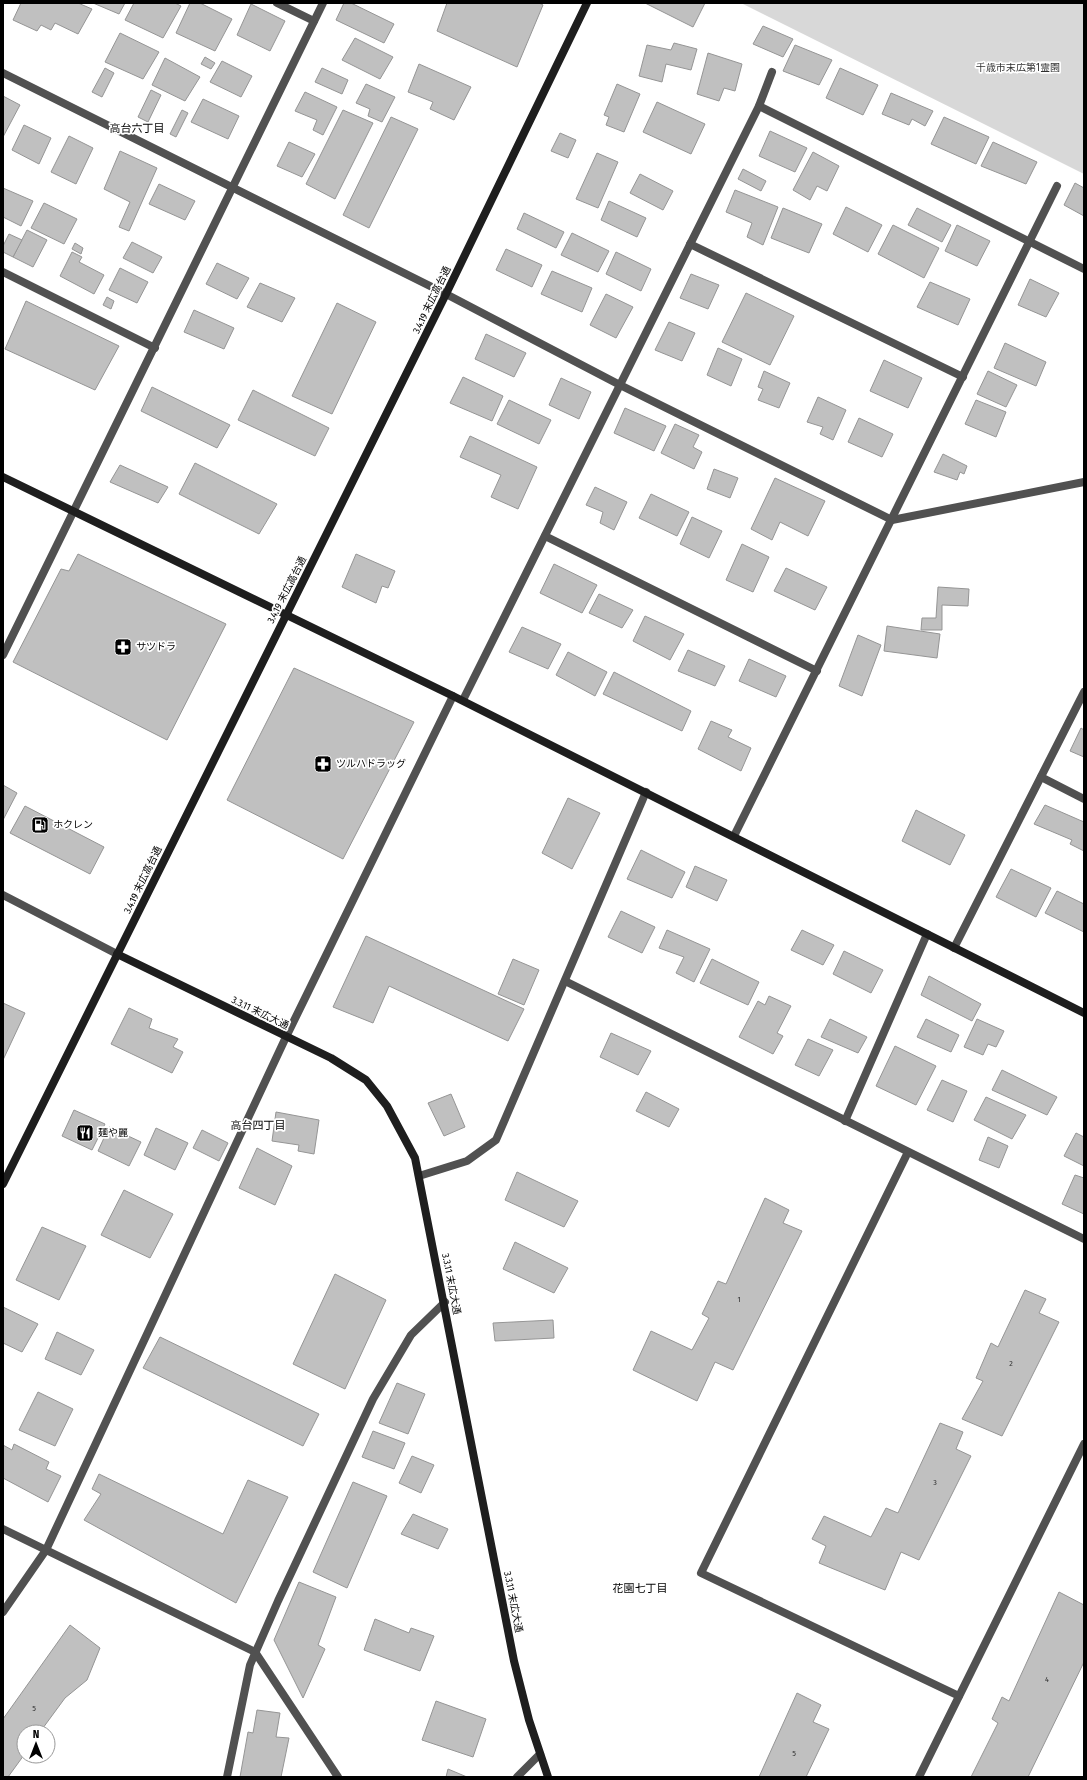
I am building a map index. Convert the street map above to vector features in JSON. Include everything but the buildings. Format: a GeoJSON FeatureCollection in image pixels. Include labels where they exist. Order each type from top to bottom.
{"type":"FeatureCollection","features":[{"type":"Feature","properties":{"kind":"street"},"geometry":{"type":"LineString","coordinates":[[278,3],[314,21]]}},
{"type":"Feature","properties":{"kind":"street"},"geometry":{"type":"LineString","coordinates":[[3,655],[323,3]]}},
{"type":"Feature","properties":{"kind":"street","name":"3.4.19 末広高台通"},"geometry":{"type":"LineString","coordinates":[[3,1184],[446,294],[588,3]]}},
{"type":"Feature","properties":{"kind":"street"},"geometry":{"type":"LineString","coordinates":[[463,700],[759,106],[772,72]]}},
{"type":"Feature","properties":{"kind":"street"},"geometry":{"type":"LineString","coordinates":[[3,73],[446,294],[620,385],[892,520],[1084,482]]}},
{"type":"Feature","properties":{"kind":"street"},"geometry":{"type":"LineString","coordinates":[[759,106],[1084,269]]}},
{"type":"Feature","properties":{"kind":"street"},"geometry":{"type":"LineString","coordinates":[[734,836],[1057,186]]}},
{"type":"Feature","properties":{"kind":"street"},"geometry":{"type":"LineString","coordinates":[[690,244],[963,377]]}},
{"type":"Feature","properties":{"kind":"street"},"geometry":{"type":"LineString","coordinates":[[3,272],[155,348]]}},
{"type":"Feature","properties":{"kind":"street"},"geometry":{"type":"LineString","coordinates":[[3,477],[463,700],[1084,1013]]}},
{"type":"Feature","properties":{"kind":"street"},"geometry":{"type":"LineString","coordinates":[[545,536],[817,671]]}},
{"type":"Feature","properties":{"kind":"street"},"geometry":{"type":"LineString","coordinates":[[954,948],[1084,692]]}},
{"type":"Feature","properties":{"kind":"street"},"geometry":{"type":"LineString","coordinates":[[3,1612],[46,1550],[286,1037],[453,696]]}},
{"type":"Feature","properties":{"kind":"street"},"geometry":{"type":"LineString","coordinates":[[1041,776],[1084,799]]}},
{"type":"Feature","properties":{"kind":"street"},"geometry":{"type":"LineString","coordinates":[[419,1176],[467,1161],[496,1140],[646,792]]}},
{"type":"Feature","properties":{"kind":"street"},"geometry":{"type":"LineString","coordinates":[[3,895],[117,954]]}},
{"type":"Feature","properties":{"kind":"street"},"geometry":{"type":"LineString","coordinates":[[845,1120],[927,934]]}},
{"type":"Feature","properties":{"kind":"street","name":"3.3.11 末広大通"},"geometry":{"type":"LineString","coordinates":[[117,954],[331,1058],[366,1080],[387,1106],[415,1158],[514,1661],[529,1720],[548,1777]]}},
{"type":"Feature","properties":{"kind":"street"},"geometry":{"type":"LineString","coordinates":[[565,981],[1084,1239]]}},
{"type":"Feature","properties":{"kind":"street"},"geometry":{"type":"LineString","coordinates":[[908,1152],[701,1573],[959,1696]]}},
{"type":"Feature","properties":{"kind":"street"},"geometry":{"type":"LineString","coordinates":[[227,1777],[250,1664],[278,1601],[373,1399],[411,1335],[444,1302]]}},
{"type":"Feature","properties":{"kind":"street"},"geometry":{"type":"LineString","coordinates":[[919,1777],[1084,1444]]}},
{"type":"Feature","properties":{"kind":"street"},"geometry":{"type":"LineString","coordinates":[[3,1529],[255,1652],[338,1777]]}},
{"type":"Feature","properties":{"kind":"street"},"geometry":{"type":"LineString","coordinates":[[517,1777],[540,1754]]}},
{"type":"Feature","properties":{"kind":"green space","name":"千歳市末広第1霊園"},"geometry":{"type":"Polygon","coordinates":[[[741,3],[1084,3],[1084,174],[741,3]]]}},
{"type":"Feature","properties":{"kind":"place","name":"サツドラ"},"geometry":{"type":"Point","coordinates":[123,647]}},
{"type":"Feature","properties":{"kind":"place","name":"ツルハドラッグ"},"geometry":{"type":"Point","coordinates":[323,764]}},
{"type":"Feature","properties":{"kind":"place","name":"ホクレン"},"geometry":{"type":"Point","coordinates":[40,825]}},
{"type":"Feature","properties":{"kind":"place","name":"麺や麗"},"geometry":{"type":"Point","coordinates":[85,1133]}},
{"type":"Feature","properties":{"kind":"district","name":"高台六丁目"},"geometry":{"type":"Point","coordinates":[137,128]}},
{"type":"Feature","properties":{"kind":"district","name":"高台四丁目"},"geometry":{"type":"Point","coordinates":[258,1125]}},
{"type":"Feature","properties":{"kind":"district","name":"花園七丁目"},"geometry":{"type":"Point","coordinates":[640,1588]}}]}
